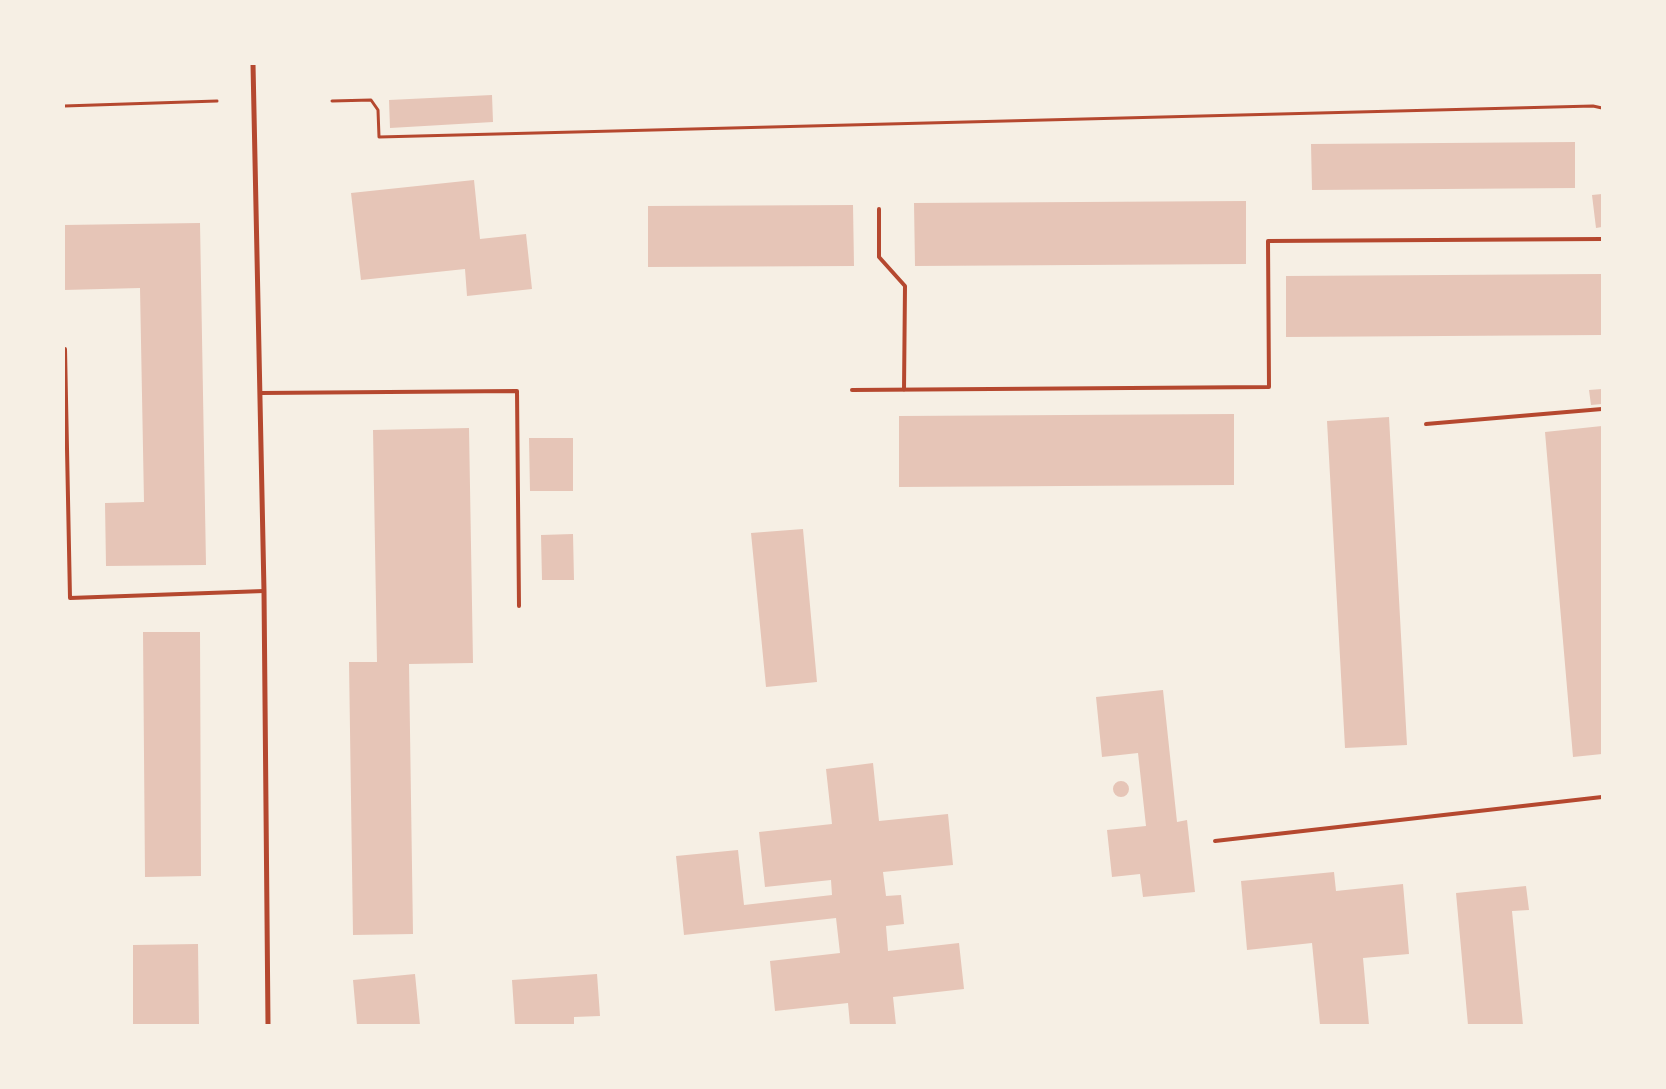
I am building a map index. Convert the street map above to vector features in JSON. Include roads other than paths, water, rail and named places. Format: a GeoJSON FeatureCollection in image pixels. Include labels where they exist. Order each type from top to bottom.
{"type":"FeatureCollection","features":[{"type":"Feature","properties":{"kind":"street"},"geometry":{"type":"LineString","coordinates":[[253,64],[264,592],[268,1025]]}},
{"type":"Feature","properties":{"kind":"lane"},"geometry":{"type":"LineString","coordinates":[[879,209],[878,257],[905,286],[904,390]]}},
{"type":"Feature","properties":{"kind":"lane"},"geometry":{"type":"LineString","coordinates":[[852,390],[1269,387],[1268,241],[1602,239]]}},
{"type":"Feature","properties":{"kind":"lane"},"geometry":{"type":"LineString","coordinates":[[64,349],[70,598],[264,592]]}},
{"type":"Feature","properties":{"kind":"lane"},"geometry":{"type":"LineString","coordinates":[[260,393],[517,391],[519,606]]}},
{"type":"Feature","properties":{"kind":"lane"},"geometry":{"type":"LineString","coordinates":[[1426,424],[1602,409]]}},
{"type":"Feature","properties":{"kind":"lane"},"geometry":{"type":"LineString","coordinates":[[1215,841],[1602,797]]}}]}
